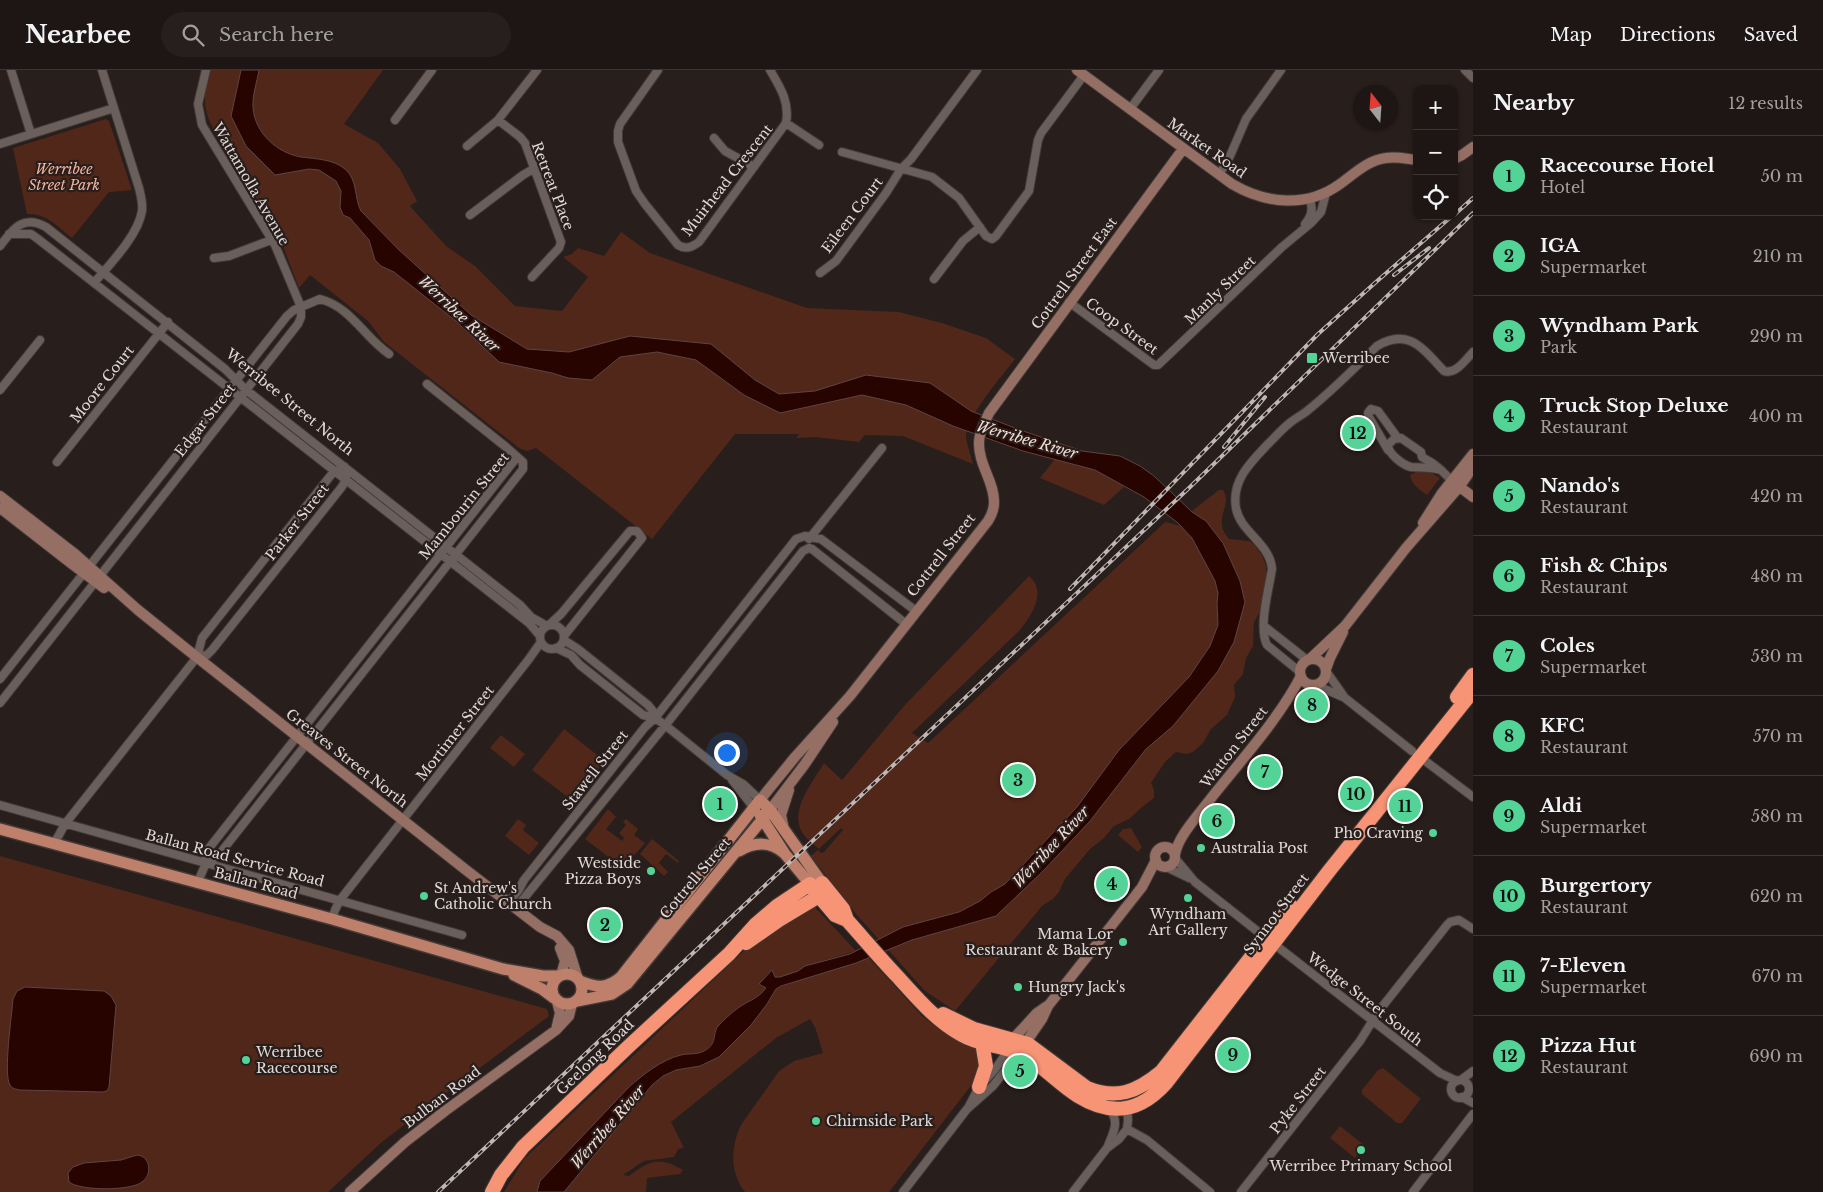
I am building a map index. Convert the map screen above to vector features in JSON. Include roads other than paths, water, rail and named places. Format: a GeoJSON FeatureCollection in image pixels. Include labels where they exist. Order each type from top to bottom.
{"type":"FeatureCollection","features":[{"type":"Feature","properties":{"kind":"highway","name":"Synnot Street"},"geometry":{"type":"LineString","coordinates":[[1127,1109],[1156,1094],[1216,1010],[1416,754],[1473,675]]}},
{"type":"Feature","properties":{"kind":"highway","name":"Synnot Street"},"geometry":{"type":"LineString","coordinates":[[1416,754],[1473,691]]}},
{"type":"Feature","properties":{"kind":"highway"},"geometry":{"type":"LineString","coordinates":[[817,888],[844,909],[846,920],[939,1019],[963,1036],[982,1042],[1034,1047],[1087,1088],[1115,1093],[1127,1109]]}},
{"type":"Feature","properties":{"kind":"highway","name":"Geelong Road"},"geometry":{"type":"LineString","coordinates":[[492,1192],[502,1175],[524,1148],[629,1046],[729,954],[756,924],[777,906],[817,888]]}},
{"type":"Feature","properties":{"kind":"highway"},"geometry":{"type":"LineString","coordinates":[[921,1002],[974,1029],[1017,1046],[1077,1096],[1093,1105],[1110,1110],[1127,1109]]}},
{"type":"Feature","properties":{"kind":"highway","name":"Synnot Street"},"geometry":{"type":"LineString","coordinates":[[1115,1093],[1136,1090],[1161,1072],[1216,1010]]}},
{"type":"Feature","properties":{"kind":"highway"},"geometry":{"type":"LineString","coordinates":[[979,1087],[986,1066],[982,1042]]}},
{"type":"Feature","properties":{"kind":"main road"},"geometry":{"type":"LineString","coordinates":[[757,804],[785,833],[817,888]]}},
{"type":"Feature","properties":{"kind":"main road","name":"Cottrell Street"},"geometry":{"type":"LineString","coordinates":[[579,980],[599,987],[611,984],[621,977],[757,804]]}},
{"type":"Feature","properties":{"kind":"main road"},"geometry":{"type":"LineString","coordinates":[[766,814],[785,854]]}},
{"type":"Feature","properties":{"kind":"main road","name":"Cottrell Street"},"geometry":{"type":"LineString","coordinates":[[575,1002],[605,996],[618,991],[627,984],[766,814]]}},
{"type":"Feature","properties":{"kind":"main road","name":"Ballan Road"},"geometry":{"type":"LineString","coordinates":[[0,829],[197,884],[332,919],[503,969],[543,976],[560,976]]}},
{"type":"Feature","properties":{"kind":"main road"},"geometry":{"type":"LineString","coordinates":[[732,857],[745,847],[761,844],[773,846],[785,854],[817,888]]}},
{"type":"Feature","properties":{"kind":"main road"},"geometry":{"type":"LineString","coordinates":[[646,944],[652,944],[666,936]]}},
{"type":"Feature","properties":{"kind":"main road","name":"Ballan Road"},"geometry":{"type":"LineString","coordinates":[[503,969],[542,989],[556,1000]]}},
{"type":"Feature","properties":{"kind":"main road"},"geometry":{"type":"LineString","coordinates":[[569,974],[579,980],[582,992],[575,1002],[566,1005],[556,1000],[552,984],[560,976],[569,974]]}},
{"type":"Feature","properties":{"kind":"street"},"geometry":{"type":"LineString","coordinates":[[11,70],[31,134]]}},
{"type":"Feature","properties":{"kind":"street"},"geometry":{"type":"LineString","coordinates":[[94,283],[136,228],[142,213],[139,188],[102,70]]}},
{"type":"Feature","properties":{"kind":"street","name":"Wattamolla Avenue"},"geometry":{"type":"LineString","coordinates":[[206,70],[198,104],[202,125],[271,240],[301,307]]}},
{"type":"Feature","properties":{"kind":"street"},"geometry":{"type":"LineString","coordinates":[[395,120],[432,70]]}},
{"type":"Feature","properties":{"kind":"street"},"geometry":{"type":"LineString","coordinates":[[466,146],[498,120],[537,70]]}},
{"type":"Feature","properties":{"kind":"street","name":"Muirhead Crescent"},"geometry":{"type":"LineString","coordinates":[[658,70],[614,130],[636,191],[678,245],[688,248],[699,242],[786,123],[787,106],[784,96],[770,70]]}},
{"type":"Feature","properties":{"kind":"street","name":"Eileen Court"},"geometry":{"type":"LineString","coordinates":[[820,273],[836,261],[886,193],[901,169],[977,70]]}},
{"type":"Feature","properties":{"kind":"street"},"geometry":{"type":"LineString","coordinates":[[1130,109],[1159,70]]}},
{"type":"Feature","properties":{"kind":"street"},"geometry":{"type":"LineString","coordinates":[[1219,175],[1230,156],[1246,119],[1281,70]]}},
{"type":"Feature","properties":{"kind":"street"},"geometry":{"type":"LineString","coordinates":[[1465,70],[1473,78]]}},
{"type":"Feature","properties":{"kind":"street"},"geometry":{"type":"LineString","coordinates":[[842,152],[929,175],[960,198],[986,236],[991,239],[996,236],[1027,195],[1031,185],[1039,136],[1081,73]]}},
{"type":"Feature","properties":{"kind":"street","name":"Market Road"},"geometry":{"type":"LineString","coordinates":[[1081,73],[1219,175],[1239,188],[1266,199],[1293,201],[1309,199],[1326,193],[1377,160],[1387,157],[1413,160]]}},
{"type":"Feature","properties":{"kind":"street"},"geometry":{"type":"LineString","coordinates":[[0,144],[114,108]]}},
{"type":"Feature","properties":{"kind":"street","name":"Retreat Place"},"geometry":{"type":"LineString","coordinates":[[498,120],[523,140],[564,242],[532,277]]}},
{"type":"Feature","properties":{"kind":"street"},"geometry":{"type":"LineString","coordinates":[[786,123],[819,145]]}},
{"type":"Feature","properties":{"kind":"street"},"geometry":{"type":"LineString","coordinates":[[714,138],[725,151],[754,167]]}},
{"type":"Feature","properties":{"kind":"street"},"geometry":{"type":"LineString","coordinates":[[1458,158],[1473,147]]}},
{"type":"Feature","properties":{"kind":"street","name":"Cottrell Street East"},"geometry":{"type":"LineString","coordinates":[[988,415],[1183,148]]}},
{"type":"Feature","properties":{"kind":"street"},"geometry":{"type":"LineString","coordinates":[[470,215],[523,174],[535,168]]}},
{"type":"Feature","properties":{"kind":"street","name":"Manly Street"},"geometry":{"type":"LineString","coordinates":[[1161,364],[1311,223],[1321,212],[1326,193]]}},
{"type":"Feature","properties":{"kind":"street","name":"Manly Street"},"geometry":{"type":"LineString","coordinates":[[1298,234],[1310,217],[1312,206],[1309,199]]}},
{"type":"Feature","properties":{"kind":"street","name":"Werribee Street North"},"geometry":{"type":"LineString","coordinates":[[0,246],[9,234],[21,224],[28,222],[38,223],[226,368],[245,389],[446,546],[520,605],[531,617],[548,625]]}},
{"type":"Feature","properties":{"kind":"street"},"geometry":{"type":"LineString","coordinates":[[934,279],[964,241],[980,227]]}},
{"type":"Feature","properties":{"kind":"street","name":"Werribee Street North"},"geometry":{"type":"LineString","coordinates":[[9,234],[31,234],[529,623],[540,639]]}},
{"type":"Feature","properties":{"kind":"street"},"geometry":{"type":"LineString","coordinates":[[214,258],[229,256],[271,240]]}},
{"type":"Feature","properties":{"kind":"street"},"geometry":{"type":"LineString","coordinates":[[301,307],[320,299],[334,304],[357,323],[380,348],[389,354]]}},
{"type":"Feature","properties":{"kind":"street","name":"Coop Street"},"geometry":{"type":"LineString","coordinates":[[1069,302],[1154,365],[1161,364]]}},
{"type":"Feature","properties":{"kind":"street","name":"Edgar Street"},"geometry":{"type":"LineString","coordinates":[[0,679],[287,316],[301,307],[301,317],[298,324],[0,703]]}},
{"type":"Feature","properties":{"kind":"street","name":"Moore Court"},"geometry":{"type":"LineString","coordinates":[[57,462],[168,322]]}},
{"type":"Feature","properties":{"kind":"street"},"geometry":{"type":"LineString","coordinates":[[1473,352],[1454,371],[1449,372],[1443,370],[1419,345],[1409,339],[1388,340],[1377,346],[1306,412],[1290,423],[1249,464],[1236,488],[1236,504],[1240,521],[1260,542],[1271,560],[1272,569],[1264,626],[1264,638],[1267,644],[1300,674],[1304,682],[1345,698],[1473,797]]}},
{"type":"Feature","properties":{"kind":"street"},"geometry":{"type":"LineString","coordinates":[[0,390],[40,340]]}},
{"type":"Feature","properties":{"kind":"street"},"geometry":{"type":"LineString","coordinates":[[427,384],[517,457]]}},
{"type":"Feature","properties":{"kind":"street"},"geometry":{"type":"LineString","coordinates":[[1440,470],[1407,465],[1388,450],[1369,417],[1368,413],[1371,409],[1378,411],[1397,437],[1421,452],[1422,457],[1440,470],[1473,497]]}},
{"type":"Feature","properties":{"kind":"street","name":"Cottrell Street"},"geometry":{"type":"LineString","coordinates":[[766,814],[793,780],[850,696],[993,512],[992,490],[979,449],[980,436],[988,415]]}},
{"type":"Feature","properties":{"kind":"street"},"geometry":{"type":"LineString","coordinates":[[1388,450],[1388,446],[1397,437]]}},
{"type":"Feature","properties":{"kind":"street","name":"Stawell Street"},"geometry":{"type":"LineString","coordinates":[[512,905],[665,725],[803,551],[809,548],[808,543],[811,536],[882,448]]}},
{"type":"Feature","properties":{"kind":"street"},"geometry":{"type":"LineString","coordinates":[[1300,674],[1302,665],[1345,626],[1417,535],[1456,483],[1473,454]]}},
{"type":"Feature","properties":{"kind":"street","name":"Mambourin Street"},"geometry":{"type":"LineString","coordinates":[[197,884],[206,863],[206,852],[517,457],[523,462],[523,469],[218,856],[206,863]]}},
{"type":"Feature","properties":{"kind":"street"},"geometry":{"type":"LineString","coordinates":[[1414,467],[1420,462],[1422,457]]}},
{"type":"Feature","properties":{"kind":"street","name":"Parker Street"},"geometry":{"type":"LineString","coordinates":[[54,844],[65,824],[197,657],[202,638],[334,471],[345,468],[346,480],[212,650],[207,655],[197,657]]}},
{"type":"Feature","properties":{"kind":"street"},"geometry":{"type":"LineString","coordinates":[[1456,483],[1473,468]]}},
{"type":"Feature","properties":{"kind":"street","name":"Greaves Street North"},"geometry":{"type":"LineString","coordinates":[[1,501],[540,927],[561,949],[564,956],[565,966],[560,976]]}},
{"type":"Feature","properties":{"kind":"street"},"geometry":{"type":"LineString","coordinates":[[552,648],[560,646],[564,638],[642,538],[637,531],[630,531],[561,614],[542,630],[540,639],[552,648],[571,655],[580,665],[644,715],[654,718],[665,725],[727,775],[743,784],[757,804]]}},
{"type":"Feature","properties":{"kind":"street"},"geometry":{"type":"LineString","coordinates":[[811,536],[821,539],[916,612]]}},
{"type":"Feature","properties":{"kind":"street","name":"Stawell Street"},"geometry":{"type":"LineString","coordinates":[[512,905],[524,880],[645,727],[732,622],[793,543],[800,537],[811,536]]}},
{"type":"Feature","properties":{"kind":"street"},"geometry":{"type":"LineString","coordinates":[[809,548],[906,624]]}},
{"type":"Feature","properties":{"kind":"street"},"geometry":{"type":"LineString","coordinates":[[732,622],[740,629]]}},
{"type":"Feature","properties":{"kind":"street"},"geometry":{"type":"LineString","coordinates":[[548,625],[561,628],[564,638],[648,705],[653,711],[654,718]]}},
{"type":"Feature","properties":{"kind":"street"},"geometry":{"type":"LineString","coordinates":[[1264,626],[1309,660],[1318,660],[1345,698]]}},
{"type":"Feature","properties":{"kind":"street"},"geometry":{"type":"LineString","coordinates":[[1313,685],[1322,682],[1330,658],[1345,626]]}},
{"type":"Feature","properties":{"kind":"street"},"geometry":{"type":"LineString","coordinates":[[34,636],[45,644]]}},
{"type":"Feature","properties":{"kind":"street","name":"Mortimer Street"},"geometry":{"type":"LineString","coordinates":[[332,919],[334,910],[340,900],[529,659],[540,639]]}},
{"type":"Feature","properties":{"kind":"street","name":"Mortimer Street"},"geometry":{"type":"LineString","coordinates":[[529,659],[552,648]]}},
{"type":"Feature","properties":{"kind":"street"},"geometry":{"type":"LineString","coordinates":[[704,656],[713,663]]}},
{"type":"Feature","properties":{"kind":"street","name":"Watton Street"},"geometry":{"type":"LineString","coordinates":[[1175,856],[1176,850],[1189,827],[1283,706],[1300,674]]}},
{"type":"Feature","properties":{"kind":"street","name":"Watton Street"},"geometry":{"type":"LineString","coordinates":[[1283,706],[1313,685]]}},
{"type":"Feature","properties":{"kind":"street","name":"Cottrell Street"},"geometry":{"type":"LineString","coordinates":[[757,804],[795,757],[850,696]]}},
{"type":"Feature","properties":{"kind":"street"},"geometry":{"type":"LineString","coordinates":[[785,833],[781,815],[793,780]]}},
{"type":"Feature","properties":{"kind":"street","name":"Ballan Road Service Road"},"geometry":{"type":"LineString","coordinates":[[0,805],[462,935]]}},
{"type":"Feature","properties":{"kind":"street","name":"Watton Street"},"geometry":{"type":"LineString","coordinates":[[1165,847],[1189,827]]}},
{"type":"Feature","properties":{"kind":"street"},"geometry":{"type":"LineString","coordinates":[[967,1109],[993,1086],[1037,1013],[1048,1006],[1142,887],[1162,865],[1173,863],[1175,856],[1170,848],[1165,847],[1158,850],[1156,855],[1162,865]]}},
{"type":"Feature","properties":{"kind":"street","name":"Wedge Street South"},"geometry":{"type":"LineString","coordinates":[[1175,856],[1195,882]]}},
{"type":"Feature","properties":{"kind":"street","name":"Wedge Street South"},"geometry":{"type":"LineString","coordinates":[[1162,865],[1195,882],[1440,1073],[1459,1081]]}},
{"type":"Feature","properties":{"kind":"street","name":"Pyke Street"},"geometry":{"type":"LineString","coordinates":[[1241,1192],[1360,1041],[1378,1012],[1450,922],[1462,920],[1473,929]]}},
{"type":"Feature","properties":{"kind":"street","name":"Greaves Street North"},"geometry":{"type":"LineString","coordinates":[[540,927],[552,933],[566,946],[579,980]]}},
{"type":"Feature","properties":{"kind":"street"},"geometry":{"type":"LineString","coordinates":[[556,1000],[560,1012],[556,1030]]}},
{"type":"Feature","properties":{"kind":"street","name":"Bulban Road"},"geometry":{"type":"LineString","coordinates":[[350,1192],[405,1142],[556,1030],[569,1016],[575,1002]]}},
{"type":"Feature","properties":{"kind":"street"},"geometry":{"type":"LineString","coordinates":[[903,1192],[967,1109],[979,1087],[1017,1046]]}},
{"type":"Feature","properties":{"kind":"street","name":"Wedge Street South"},"geometry":{"type":"LineString","coordinates":[[1440,1073],[1452,1090]]}},
{"type":"Feature","properties":{"kind":"street"},"geometry":{"type":"LineString","coordinates":[[1473,1073],[1453,1085],[1452,1090],[1456,1096],[1473,1103]]}},
{"type":"Feature","properties":{"kind":"street"},"geometry":{"type":"LineString","coordinates":[[1462,1097],[1470,1091],[1473,1073]]}},
{"type":"Feature","properties":{"kind":"street"},"geometry":{"type":"LineString","coordinates":[[1459,1081],[1466,1083],[1470,1091]]}},
{"type":"Feature","properties":{"kind":"street"},"geometry":{"type":"LineString","coordinates":[[1107,1148],[1120,1139],[1127,1128],[1127,1109]]}},
{"type":"Feature","properties":{"kind":"street"},"geometry":{"type":"LineString","coordinates":[[1073,1192],[1107,1148],[1116,1124],[1110,1110]]}},
{"type":"Feature","properties":{"kind":"street"},"geometry":{"type":"LineString","coordinates":[[1413,1192],[1473,1114]]}},
{"type":"Feature","properties":{"kind":"street"},"geometry":{"type":"LineString","coordinates":[[1127,1128],[1150,1143],[1210,1192]]}},
{"type":"Feature","properties":{"kind":"water","name":"Werribee River"},"geometry":{"type":"Polygon","coordinates":[[[241,70],[259,70],[253,108],[258,126],[269,140],[292,155],[330,161],[345,169],[352,178],[361,211],[399,250],[471,315],[527,349],[569,352],[630,336],[711,344],[755,380],[779,394],[815,391],[866,375],[930,383],[971,411],[1082,451],[1120,456],[1140,466],[1154,476],[1192,512],[1206,521],[1223,543],[1240,581],[1245,602],[1234,642],[1218,671],[1173,726],[1146,749],[1090,821],[1044,870],[996,916],[912,940],[856,963],[776,989],[751,1025],[719,1057],[700,1066],[676,1070],[663,1076],[652,1085],[564,1192],[537,1192],[540,1181],[629,1087],[653,1068],[667,1060],[681,1055],[699,1053],[708,1048],[713,1042],[718,1026],[735,1010],[763,992],[766,988],[759,984],[772,970],[775,977],[780,977],[798,971],[805,966],[850,954],[903,927],[959,912],[980,901],[1005,884],[1077,807],[1119,750],[1189,677],[1210,646],[1218,625],[1218,593],[1215,581],[1192,538],[1178,523],[1144,497],[1095,470],[1023,451],[953,426],[906,405],[862,395],[780,413],[744,395],[696,360],[657,352],[620,357],[592,380],[568,378],[499,362],[456,321],[394,272],[381,266],[375,260],[369,240],[350,218],[343,215],[340,207],[341,191],[336,181],[319,170],[309,169],[275,175],[246,146],[231,116],[241,70]]]}},
{"type":"Feature","properties":{"kind":"water"},"geometry":{"type":"Polygon","coordinates":[[[25,987],[104,991],[111,996],[116,1005],[109,1087],[107,1091],[20,1090],[14,1089],[11,1086],[7,1069],[13,999],[17,991],[25,987]]]}},
{"type":"Feature","properties":{"kind":"water"},"geometry":{"type":"Polygon","coordinates":[[[137,1155],[145,1159],[149,1170],[145,1179],[136,1185],[106,1189],[84,1187],[69,1182],[68,1173],[73,1167],[84,1163],[121,1160],[137,1155]]]}},
{"type":"Feature","properties":{"kind":"railway"},"geometry":{"type":"LineString","coordinates":[[1458,211],[1473,198]]}},
{"type":"Feature","properties":{"kind":"railway"},"geometry":{"type":"LineString","coordinates":[[438,1192],[1189,488],[1473,213]]}},
{"type":"Feature","properties":{"kind":"railway"},"geometry":{"type":"LineString","coordinates":[[1070,589],[1318,334],[1447,220]]}},
{"type":"Feature","properties":{"kind":"railway"},"geometry":{"type":"LineString","coordinates":[[1394,275],[1429,248]]}},
{"type":"Feature","properties":{"kind":"railway"},"geometry":{"type":"LineString","coordinates":[[1224,447],[1265,397]]}},
{"type":"Feature","properties":{"kind":"place","name":"Werribee"},"geometry":{"type":"Point","coordinates":[1312,358]}},
{"type":"Feature","properties":{"kind":"place","name":"Pizza Hut"},"geometry":{"type":"Point","coordinates":[1358,433]}},
{"type":"Feature","properties":{"kind":"place","name":"KFC"},"geometry":{"type":"Point","coordinates":[1312,705]}},
{"type":"Feature","properties":{"kind":"place","name":"Coles"},"geometry":{"type":"Point","coordinates":[1265,772]}},
{"type":"Feature","properties":{"kind":"place","name":"Wyndham Park"},"geometry":{"type":"Point","coordinates":[1018,780]}},
{"type":"Feature","properties":{"kind":"place","name":"Burgertory"},"geometry":{"type":"Point","coordinates":[1356,794]}},
{"type":"Feature","properties":{"kind":"place","name":"Racecourse Hotel"},"geometry":{"type":"Point","coordinates":[720,804]}},
{"type":"Feature","properties":{"kind":"place","name":"7-Eleven"},"geometry":{"type":"Point","coordinates":[1405,806]}},
{"type":"Feature","properties":{"kind":"place","name":"Fish & Chips"},"geometry":{"type":"Point","coordinates":[1217,821]}},
{"type":"Feature","properties":{"kind":"place","name":"Pho Craving"},"geometry":{"type":"Point","coordinates":[1433,833]}},
{"type":"Feature","properties":{"kind":"place","name":"Australia Post"},"geometry":{"type":"Point","coordinates":[1201,848]}},
{"type":"Feature","properties":{"kind":"place","name":"Westside Pizza Boys"},"geometry":{"type":"Point","coordinates":[651,871]}},
{"type":"Feature","properties":{"kind":"place","name":"Truck Stop Deluxe"},"geometry":{"type":"Point","coordinates":[1112,884]}},
{"type":"Feature","properties":{"kind":"place","name":"St Andrew's Catholic Church"},"geometry":{"type":"Point","coordinates":[424,896]}},
{"type":"Feature","properties":{"kind":"place","name":"Wyndham Art Gallery"},"geometry":{"type":"Point","coordinates":[1188,898]}},
{"type":"Feature","properties":{"kind":"place","name":"IGA"},"geometry":{"type":"Point","coordinates":[605,925]}},
{"type":"Feature","properties":{"kind":"place","name":"Mama Lor Restaurant & Bakery"},"geometry":{"type":"Point","coordinates":[1123,942]}},
{"type":"Feature","properties":{"kind":"place","name":"Hungry Jack's"},"geometry":{"type":"Point","coordinates":[1018,987]}},
{"type":"Feature","properties":{"kind":"place","name":"Aldi"},"geometry":{"type":"Point","coordinates":[1233,1055]}},
{"type":"Feature","properties":{"kind":"place","name":"Werribee Racecourse"},"geometry":{"type":"Point","coordinates":[246,1060]}},
{"type":"Feature","properties":{"kind":"place","name":"Nando's"},"geometry":{"type":"Point","coordinates":[1020,1071]}},
{"type":"Feature","properties":{"kind":"place","name":"Chirnside Park"},"geometry":{"type":"Point","coordinates":[816,1121]}},
{"type":"Feature","properties":{"kind":"place","name":"Werribee Primary School"},"geometry":{"type":"Point","coordinates":[1361,1150]}},
{"type":"Feature","properties":{"kind":"park label","name":"Werribee Street Park"},"geometry":{"type":"Point","coordinates":[64,178]}}]}
